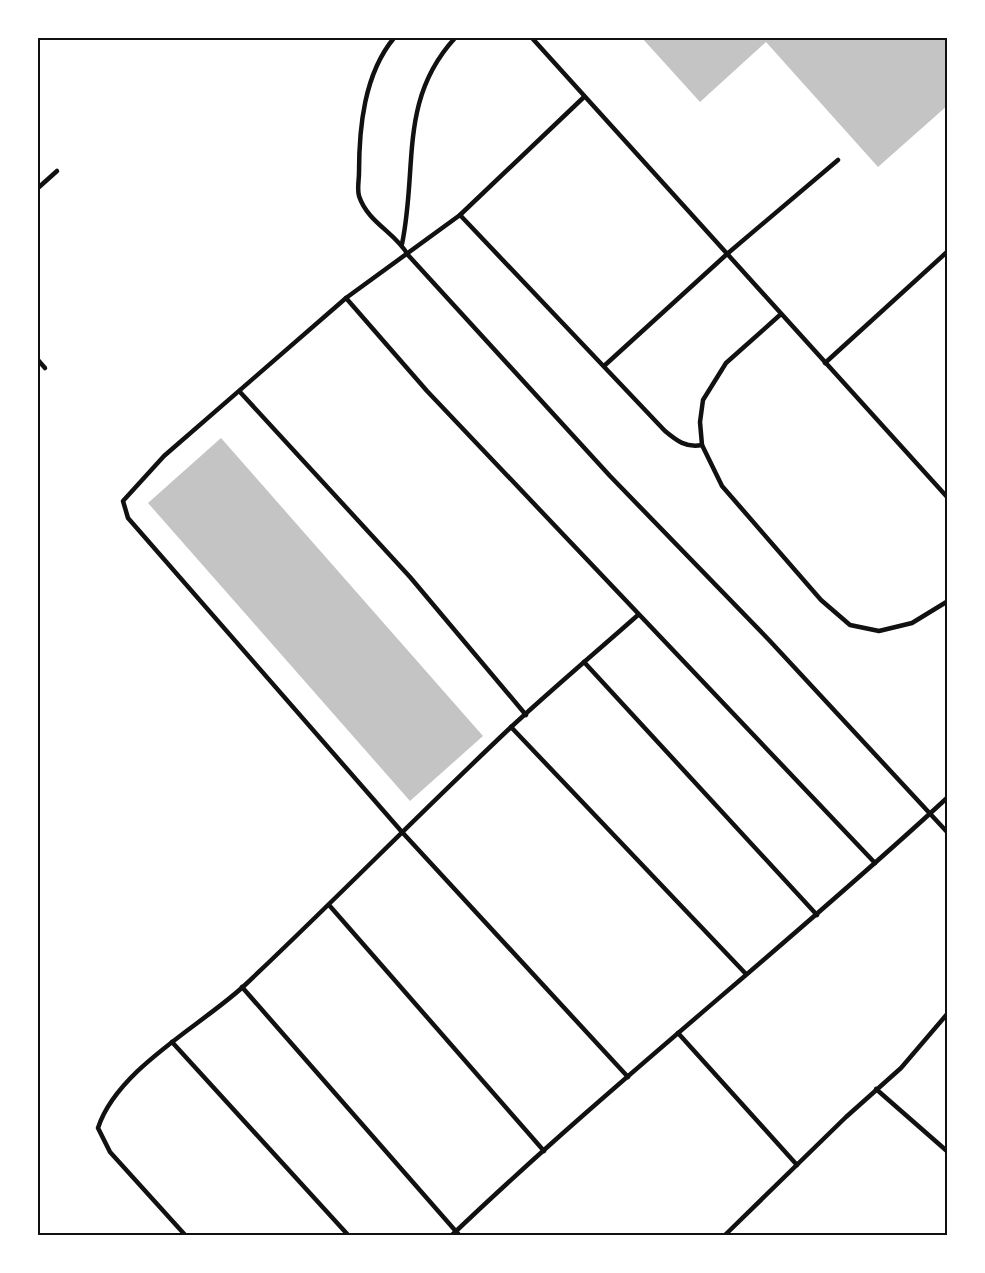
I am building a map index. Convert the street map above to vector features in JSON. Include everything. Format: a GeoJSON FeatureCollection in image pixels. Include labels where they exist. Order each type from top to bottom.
{"type":"FeatureCollection","features":[{"type":"Feature","properties":{"kind":"lane"},"geometry":{"type":"LineString","coordinates":[[394,38],[375,71],[365,100],[359,150],[358,195],[370,216],[382,230],[402,244],[408,255],[610,476],[769,640],[948,834]]}},
{"type":"Feature","properties":{"kind":"lane"},"geometry":{"type":"LineString","coordinates":[[402,244],[406,223],[415,114],[429,73],[439,56],[455,38]]}},
{"type":"Feature","properties":{"kind":"lane"},"geometry":{"type":"LineString","coordinates":[[532,38],[948,498]]}},
{"type":"Feature","properties":{"kind":"lane"},"geometry":{"type":"LineString","coordinates":[[584,97],[460,215],[346,298],[164,456],[123,501],[128,518],[402,832],[628,1077]]}},
{"type":"Feature","properties":{"kind":"lane"},"geometry":{"type":"LineString","coordinates":[[604,366],[727,254],[838,160]]}},
{"type":"Feature","properties":{"kind":"lane"},"geometry":{"type":"LineString","coordinates":[[38,188],[57,171]]}},
{"type":"Feature","properties":{"kind":"lane"},"geometry":{"type":"LineString","coordinates":[[460,215],[678,443],[693,447],[702,445]]}},
{"type":"Feature","properties":{"kind":"lane"},"geometry":{"type":"LineString","coordinates":[[825,363],[948,251]]}},
{"type":"Feature","properties":{"kind":"lane"},"geometry":{"type":"LineString","coordinates":[[346,298],[427,391],[874,863]]}},
{"type":"Feature","properties":{"kind":"lane"},"geometry":{"type":"LineString","coordinates":[[781,314],[726,363],[703,400],[700,422],[702,445],[722,486],[821,600],[850,625],[879,631],[912,623],[948,602]]}},
{"type":"Feature","properties":{"kind":"lane"},"geometry":{"type":"LineString","coordinates":[[38,360],[45,368]]}},
{"type":"Feature","properties":{"kind":"lane"},"geometry":{"type":"LineString","coordinates":[[240,392],[410,577],[526,715]]}},
{"type":"Feature","properties":{"kind":"lane"},"geometry":{"type":"LineString","coordinates":[[186,1236],[110,1152],[98,1128],[104,1111],[123,1087],[172,1042],[242,987],[511,728],[638,615]]}},
{"type":"Feature","properties":{"kind":"lane"},"geometry":{"type":"LineString","coordinates":[[584,662],[817,915]]}},
{"type":"Feature","properties":{"kind":"lane"},"geometry":{"type":"LineString","coordinates":[[511,728],[746,974]]}},
{"type":"Feature","properties":{"kind":"lane"},"geometry":{"type":"LineString","coordinates":[[451,1236],[458,1233],[544,1150],[817,915],[948,797]]}},
{"type":"Feature","properties":{"kind":"lane"},"geometry":{"type":"LineString","coordinates":[[329,905],[544,1150]]}},
{"type":"Feature","properties":{"kind":"lane"},"geometry":{"type":"LineString","coordinates":[[242,987],[458,1233]]}},
{"type":"Feature","properties":{"kind":"lane"},"geometry":{"type":"LineString","coordinates":[[724,1236],[876,1089],[901,1068],[948,1013]]}},
{"type":"Feature","properties":{"kind":"lane"},"geometry":{"type":"LineString","coordinates":[[678,1033],[797,1165]]}},
{"type":"Feature","properties":{"kind":"lane"},"geometry":{"type":"LineString","coordinates":[[172,1042],[349,1236]]}},
{"type":"Feature","properties":{"kind":"lane"},"geometry":{"type":"LineString","coordinates":[[876,1089],[948,1152]]}},
{"type":"Feature","properties":{"kind":"building"},"geometry":{"type":"Polygon","coordinates":[[[642,38],[948,38],[948,105],[878,167],[766,42],[700,102],[642,38]]]}},
{"type":"Feature","properties":{"kind":"building"},"geometry":{"type":"Polygon","coordinates":[[[221,438],[483,736],[410,801],[148,503],[221,438]]]}}]}
